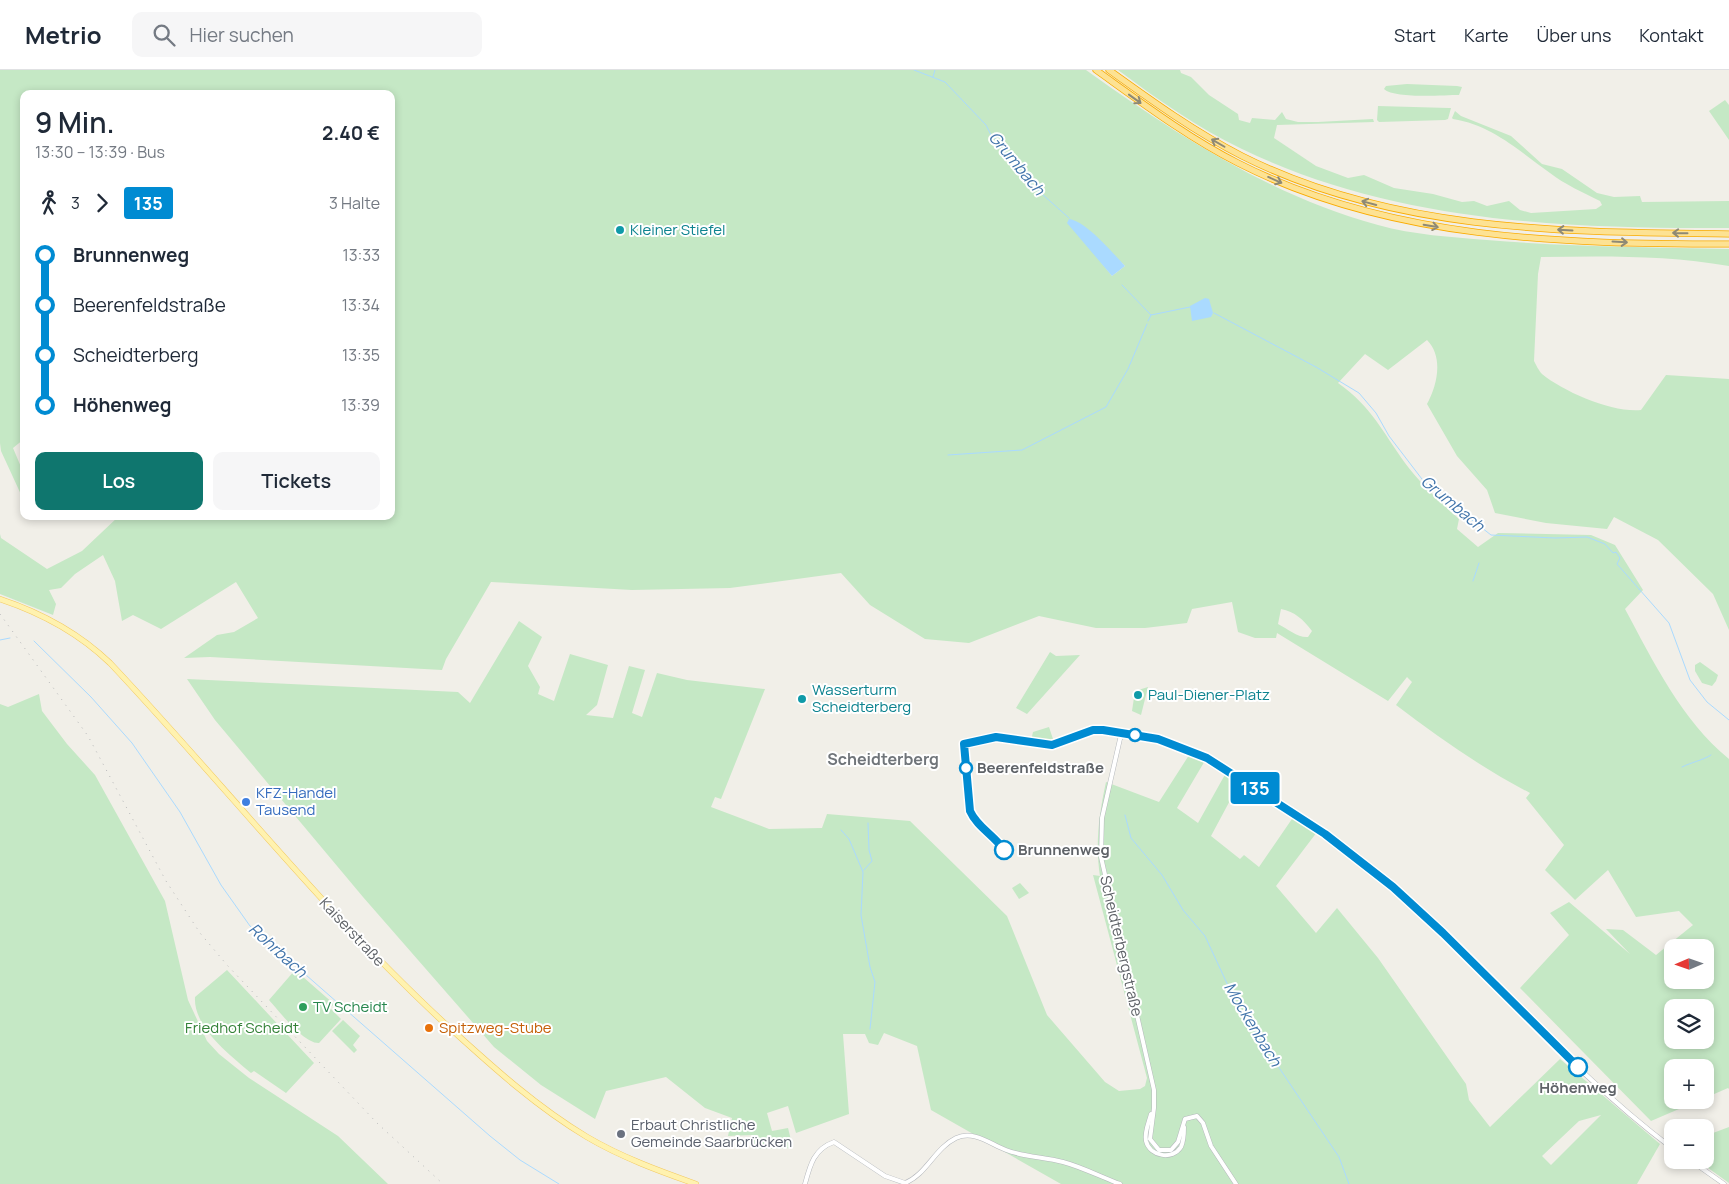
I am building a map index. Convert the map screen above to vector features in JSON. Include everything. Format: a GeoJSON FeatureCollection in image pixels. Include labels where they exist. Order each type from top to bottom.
{"type":"FeatureCollection","features":[{"type":"Feature","properties":{"kind":"highway"},"geometry":{"type":"LineString","coordinates":[[1096,70],[1180,130],[1237,163],[1302,192],[1353,208],[1444,228],[1509,235],[1653,244],[1729,244]]}},
{"type":"Feature","properties":{"kind":"highway"},"geometry":{"type":"LineString","coordinates":[[1109,70],[1184,123],[1241,156],[1305,183],[1355,200],[1423,215],[1483,224],[1613,232],[1729,234]]}},
{"type":"Feature","properties":{"kind":"main road","name":"Kaiserstraße"},"geometry":{"type":"LineString","coordinates":[[0,599],[54,621],[88,642],[110,663],[382,965],[511,1084],[565,1123],[611,1150],[696,1184]]}},
{"type":"Feature","properties":{"kind":"street","name":"Scheidterbergstraße"},"geometry":{"type":"LineString","coordinates":[[1236,1184],[1211,1146],[1201,1120],[1194,1116],[1185,1119],[1176,1146],[1166,1150],[1156,1148],[1150,1139],[1154,1102],[1152,1078],[1101,857],[1102,818],[1120,739],[1125,733],[1167,741],[1207,758],[1285,807],[1348,851],[1393,887],[1443,933],[1516,1008],[1600,1088],[1664,1141]]}},
{"type":"Feature","properties":{"kind":"street"},"geometry":{"type":"LineString","coordinates":[[805,1184],[813,1158],[822,1148],[834,1142],[885,1176],[905,1183],[920,1172],[943,1146],[954,1138],[968,1136],[976,1136],[1007,1150],[1063,1162],[1120,1184]]}},
{"type":"Feature","properties":{"kind":"street"},"geometry":{"type":"LineString","coordinates":[[1703,1169],[1724,1184]]}},
{"type":"Feature","properties":{"kind":"green space"},"geometry":{"type":"Polygon","coordinates":[[[0,70],[1086,70],[1189,140],[1225,161],[1300,198],[1338,213],[1378,225],[1432,235],[1517,242],[1729,249],[1729,266],[1659,258],[1541,257],[1538,274],[1534,361],[1542,374],[1563,388],[1603,405],[1630,410],[1641,410],[1666,375],[1729,379],[1729,630],[1713,594],[1658,540],[1614,517],[1607,529],[1546,523],[1495,513],[1487,490],[1457,456],[1427,404],[1434,389],[1437,363],[1436,355],[1427,340],[1388,370],[1365,354],[1338,383],[1368,410],[1411,471],[1459,519],[1457,529],[1478,547],[1498,533],[1591,535],[1615,545],[1643,590],[1625,609],[1658,669],[1683,709],[1712,744],[1729,759],[1729,1089],[1714,1094],[1714,1059],[1664,1059],[1664,1109],[1679,1109],[1651,1121],[1520,988],[1569,935],[1550,913],[1569,902],[1630,954],[1606,929],[1623,930],[1656,955],[1664,949],[1664,989],[1714,989],[1714,939],[1676,939],[1693,925],[1679,911],[1636,917],[1608,870],[1575,900],[1545,870],[1564,845],[1526,798],[1530,793],[1461,752],[1396,705],[1412,682],[1407,677],[1388,701],[1277,633],[1276,638],[1255,638],[1238,632],[1232,602],[1192,609],[1187,623],[1145,628],[1096,628],[1039,616],[969,643],[925,639],[870,605],[841,573],[730,588],[632,590],[491,582],[446,659],[442,670],[210,657],[184,658],[217,635],[234,632],[258,618],[236,582],[161,629],[133,615],[122,621],[115,581],[103,555],[75,574],[61,588],[49,590],[56,604],[53,615],[0,594],[0,534],[1,538],[47,569],[82,551],[115,520],[395,520],[395,90],[20,90],[20,442],[13,448],[20,465],[20,492],[1,451],[0,443],[0,70]],[[1091,233],[1092,251],[1112,276],[1125,266],[1091,233]],[[1281,609],[1278,624],[1297,635],[1308,637],[1312,631],[1290,612],[1281,609]]]}},
{"type":"Feature","properties":{"kind":"green space"},"geometry":{"type":"Polygon","coordinates":[[[1118,70],[1180,70],[1181,73],[1191,77],[1209,95],[1238,114],[1239,120],[1250,123],[1252,118],[1275,120],[1282,112],[1286,119],[1298,122],[1373,119],[1374,122],[1277,125],[1274,138],[1316,166],[1348,178],[1364,175],[1394,188],[1433,194],[1462,202],[1474,201],[1487,206],[1509,201],[1520,210],[1531,213],[1596,209],[1602,205],[1600,201],[1561,181],[1493,133],[1467,122],[1453,119],[1455,111],[1461,116],[1511,136],[1542,164],[1562,169],[1597,193],[1614,197],[1640,196],[1642,202],[1729,201],[1729,228],[1667,228],[1542,223],[1480,216],[1419,206],[1359,192],[1300,173],[1226,141],[1178,112],[1118,70]]]}},
{"type":"Feature","properties":{"kind":"green space"},"geometry":{"type":"Polygon","coordinates":[[[1407,84],[1462,87],[1459,95],[1420,96],[1398,94],[1384,89],[1386,86],[1407,84]]]}},
{"type":"Feature","properties":{"kind":"green space"},"geometry":{"type":"Polygon","coordinates":[[[1725,100],[1729,105],[1729,140],[1709,111],[1725,100]]]}},
{"type":"Feature","properties":{"kind":"green space"},"geometry":{"type":"Polygon","coordinates":[[[1378,106],[1451,108],[1448,119],[1445,120],[1379,122],[1377,120],[1378,106]]]}},
{"type":"Feature","properties":{"kind":"green space"},"geometry":{"type":"Polygon","coordinates":[[[519,621],[542,637],[528,666],[540,687],[538,694],[554,701],[570,654],[608,665],[597,705],[586,715],[613,718],[629,666],[645,670],[632,713],[642,717],[657,673],[687,680],[765,689],[721,799],[715,797],[711,807],[769,829],[822,828],[827,814],[910,821],[1007,916],[1047,1015],[1105,1082],[1119,1091],[1140,1089],[1145,1086],[1147,1078],[1093,875],[1100,876],[1098,829],[1106,782],[1159,802],[1191,752],[1206,759],[1177,808],[1198,823],[1227,771],[1241,780],[1211,836],[1240,859],[1244,855],[1259,867],[1294,816],[1317,832],[1276,886],[1316,933],[1337,908],[1378,958],[1466,1084],[1469,1100],[1490,1127],[1560,1059],[1660,1144],[1637,1184],[1061,1184],[931,1110],[917,1046],[884,1033],[878,1045],[869,1043],[865,1034],[843,1034],[849,1114],[796,1133],[788,1106],[767,1113],[772,1131],[788,1128],[793,1148],[752,1149],[753,1135],[728,1136],[732,1118],[705,1108],[666,1077],[606,1091],[595,1119],[541,1085],[494,1047],[363,897],[215,720],[187,679],[458,692],[470,703],[519,621]],[[1601,1115],[1579,1121],[1542,1156],[1551,1165],[1601,1115]]]}},
{"type":"Feature","properties":{"kind":"green space"},"geometry":{"type":"Polygon","coordinates":[[[1050,652],[1056,656],[1080,655],[1027,714],[1016,708],[1050,652]]]}},
{"type":"Feature","properties":{"kind":"green space"},"geometry":{"type":"Polygon","coordinates":[[[1700,662],[1718,675],[1712,686],[1702,683],[1695,671],[1695,665],[1700,662]]]}},
{"type":"Feature","properties":{"kind":"green space"},"geometry":{"type":"Polygon","coordinates":[[[1148,687],[1141,715],[1132,711],[1135,691],[1148,687]]]}},
{"type":"Feature","properties":{"kind":"green space"},"geometry":{"type":"Polygon","coordinates":[[[39,694],[42,711],[67,744],[95,775],[165,901],[188,1000],[207,1041],[219,1054],[249,1078],[338,1136],[388,1184],[0,1184],[0,704],[8,707],[39,694]]]}},
{"type":"Feature","properties":{"kind":"green space"},"geometry":{"type":"Polygon","coordinates":[[[1049,727],[1054,742],[1031,741],[1033,732],[1049,727]]]}},
{"type":"Feature","properties":{"kind":"green space"},"geometry":{"type":"Polygon","coordinates":[[[1020,883],[1029,893],[1019,899],[1012,888],[1020,883]]]}},
{"type":"Feature","properties":{"kind":"green space","name":"Friedhof Scheidt"},"geometry":{"type":"Polygon","coordinates":[[[227,970],[314,1063],[286,1093],[254,1071],[251,1073],[233,1058],[214,1040],[200,1019],[195,997],[227,970]]]}},
{"type":"Feature","properties":{"kind":"green space","name":"TV Scheidt"},"geometry":{"type":"Polygon","coordinates":[[[295,970],[334,1004],[330,1008],[341,1019],[319,1043],[313,1042],[299,1033],[269,1000],[295,970]]]}},
{"type":"Feature","properties":{"kind":"green space"},"geometry":{"type":"Polygon","coordinates":[[[343,1020],[360,1036],[353,1045],[357,1050],[354,1053],[332,1031],[343,1020]]]}},
{"type":"Feature","properties":{"kind":"green space"},"geometry":{"type":"Polygon","coordinates":[[[1729,1127],[1729,1183],[1710,1169],[1714,1169],[1714,1133],[1729,1127]]]}},
{"type":"Feature","properties":{"kind":"water"},"geometry":{"type":"Polygon","coordinates":[[[1069,219],[1076,221],[1091,231],[1125,266],[1112,276],[1067,223],[1069,219]]]}},
{"type":"Feature","properties":{"kind":"water"},"geometry":{"type":"Polygon","coordinates":[[[1205,298],[1209,299],[1213,313],[1211,317],[1192,321],[1190,306],[1205,298]]]}},
{"type":"Feature","properties":{"kind":"waterway","name":"Grumbach"},"geometry":{"type":"LineString","coordinates":[[914,70],[945,82],[986,125],[991,135],[1001,143],[1006,155],[1021,168],[1033,186],[1069,218]]}},
{"type":"Feature","properties":{"kind":"waterway","name":"Grumbach"},"geometry":{"type":"LineString","coordinates":[[933,77],[935,70]]}},
{"type":"Feature","properties":{"kind":"waterway","name":"Grumbach"},"geometry":{"type":"LineString","coordinates":[[1122,285],[1151,315],[1190,307]]}},
{"type":"Feature","properties":{"kind":"waterway","name":"Grumbach"},"geometry":{"type":"LineString","coordinates":[[1214,313],[1316,367],[1359,393],[1376,413],[1389,436],[1425,483],[1491,535],[1555,538],[1587,537],[1605,544],[1613,553],[1616,552],[1620,558],[1617,564],[1669,623],[1690,680],[1707,702],[1729,720]]}},
{"type":"Feature","properties":{"kind":"waterway","name":"Grumbach"},"geometry":{"type":"LineString","coordinates":[[1148,321],[1151,315]]}},
{"type":"Feature","properties":{"kind":"waterway"},"geometry":{"type":"LineString","coordinates":[[948,455],[1022,450],[1106,407],[1128,369],[1147,324]]}},
{"type":"Feature","properties":{"kind":"waterway"},"geometry":{"type":"LineString","coordinates":[[1473,581],[1479,563]]}},
{"type":"Feature","properties":{"kind":"waterway","name":"Rohrbach"},"geometry":{"type":"LineString","coordinates":[[0,640],[10,638]]}},
{"type":"Feature","properties":{"kind":"waterway","name":"Rohrbach"},"geometry":{"type":"LineString","coordinates":[[34,641],[91,697],[132,743],[180,812],[221,885],[250,926],[490,1136],[520,1160],[559,1184]]}},
{"type":"Feature","properties":{"kind":"waterway"},"geometry":{"type":"LineString","coordinates":[[1682,767],[1711,755]]}},
{"type":"Feature","properties":{"kind":"waterway","name":"Mockenbach"},"geometry":{"type":"LineString","coordinates":[[1125,815],[1131,838],[1162,875],[1183,910],[1205,936],[1237,1005],[1339,1157],[1349,1184]]}},
{"type":"Feature","properties":{"kind":"waterway"},"geometry":{"type":"LineString","coordinates":[[864,870],[872,861],[869,850],[868,823]]}},
{"type":"Feature","properties":{"kind":"waterway"},"geometry":{"type":"LineString","coordinates":[[841,830],[849,839],[863,872],[861,915],[870,967],[875,982],[870,1029]]}},
{"type":"Feature","properties":{"kind":"railway"},"geometry":{"type":"LineString","coordinates":[[0,614],[88,736],[166,881],[200,933],[227,965],[377,1123],[443,1184]]}},
{"type":"Feature","properties":{"kind":"bus line","name":"135"},"geometry":{"type":"LineString","coordinates":[[1004,850],[998,840],[973,818],[970,811],[964,744],[996,737],[1044,746],[1052,745],[1093,730],[1108,730],[1167,741],[1201,754],[1225,768],[1325,834],[1377,874],[1443,933],[1516,1008],[1578,1067]]}},
{"type":"Feature","properties":{"kind":"place","name":"Kleiner Stiefel"},"geometry":{"type":"Point","coordinates":[620,230]}},
{"type":"Feature","properties":{"kind":"place","name":"Paul-Diener-Platz"},"geometry":{"type":"Point","coordinates":[1138,695]}},
{"type":"Feature","properties":{"kind":"place","name":"Wasserturm Scheidterberg"},"geometry":{"type":"Point","coordinates":[802,699]}},
{"type":"Feature","properties":{"kind":"place","name":"Beerenfeldstraße"},"geometry":{"type":"Point","coordinates":[966,768]}},
{"type":"Feature","properties":{"kind":"place","name":"KFZ-Handel Tausend"},"geometry":{"type":"Point","coordinates":[246,802]}},
{"type":"Feature","properties":{"kind":"place","name":"Brunnenweg"},"geometry":{"type":"Point","coordinates":[1004,850]}},
{"type":"Feature","properties":{"kind":"place","name":"TV Scheidt"},"geometry":{"type":"Point","coordinates":[303,1007]}},
{"type":"Feature","properties":{"kind":"place","name":"Spitzweg-Stube"},"geometry":{"type":"Point","coordinates":[429,1028]}},
{"type":"Feature","properties":{"kind":"place","name":"Höhenweg"},"geometry":{"type":"Point","coordinates":[1578,1067]}},
{"type":"Feature","properties":{"kind":"place","name":"Erbaut Christliche Gemeinde Saarbrücken"},"geometry":{"type":"Point","coordinates":[621,1134]}},
{"type":"Feature","properties":{"kind":"district","name":"Scheidterberg"},"geometry":{"type":"Point","coordinates":[883,759]}}]}
